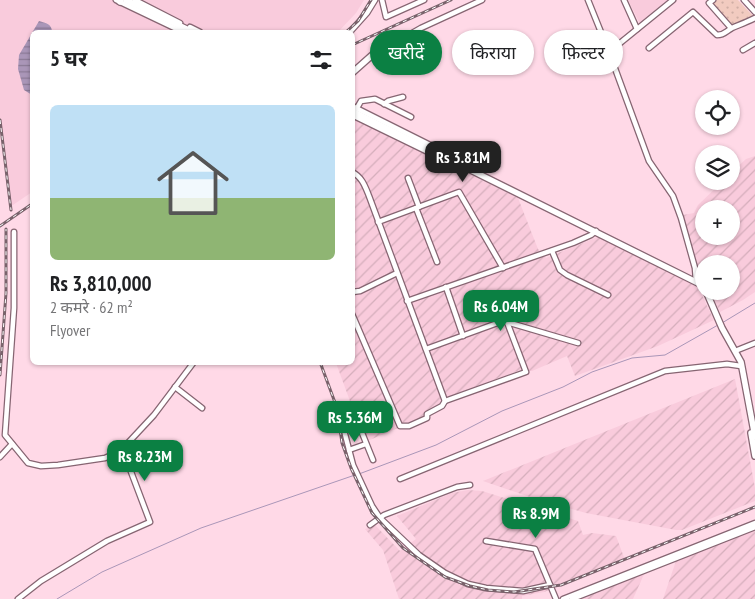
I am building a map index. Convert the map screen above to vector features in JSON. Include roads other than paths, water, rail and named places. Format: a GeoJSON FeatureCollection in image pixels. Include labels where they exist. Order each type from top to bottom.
{"type":"FeatureCollection","features":[{"type":"Feature","properties":{"kind":"main road"},"geometry":{"type":"LineString","coordinates":[[125,1],[189,30]]}},
{"type":"Feature","properties":{"kind":"main road"},"geometry":{"type":"LineString","coordinates":[[355,70],[370,57]]}},
{"type":"Feature","properties":{"kind":"main road"},"geometry":{"type":"LineString","coordinates":[[355,109],[478,173],[695,280]]}},
{"type":"Feature","properties":{"kind":"main road"},"geometry":{"type":"LineString","coordinates":[[710,300],[722,328],[741,362],[742,379],[755,437]]}},
{"type":"Feature","properties":{"kind":"main road"},"geometry":{"type":"LineString","coordinates":[[750,414],[755,456]]}},
{"type":"Feature","properties":{"kind":"street"},"geometry":{"type":"LineString","coordinates":[[352,30],[367,14],[375,0]]}},
{"type":"Feature","properties":{"kind":"street"},"geometry":{"type":"LineString","coordinates":[[382,0],[386,16],[424,0]]}},
{"type":"Feature","properties":{"kind":"street"},"geometry":{"type":"LineString","coordinates":[[417,30],[482,0]]}},
{"type":"Feature","properties":{"kind":"street"},"geometry":{"type":"LineString","coordinates":[[588,0],[601,30]]}},
{"type":"Feature","properties":{"kind":"street"},"geometry":{"type":"LineString","coordinates":[[624,0],[637,29]]}},
{"type":"Feature","properties":{"kind":"street"},"geometry":{"type":"LineString","coordinates":[[623,41],[673,0]]}},
{"type":"Feature","properties":{"kind":"street"},"geometry":{"type":"LineString","coordinates":[[712,0],[709,3],[731,28]]}},
{"type":"Feature","properties":{"kind":"street"},"geometry":{"type":"LineString","coordinates":[[744,0],[755,12]]}},
{"type":"Feature","properties":{"kind":"street"},"geometry":{"type":"LineString","coordinates":[[125,1],[179,30]]}},
{"type":"Feature","properties":{"kind":"street"},"geometry":{"type":"LineString","coordinates":[[125,1],[195,30]]}},
{"type":"Feature","properties":{"kind":"street"},"geometry":{"type":"LineString","coordinates":[[649,48],[693,12],[717,35],[724,35],[731,28],[755,18]]}},
{"type":"Feature","properties":{"kind":"street"},"geometry":{"type":"LineString","coordinates":[[743,50],[755,43]]}},
{"type":"Feature","properties":{"kind":"street"},"geometry":{"type":"LineString","coordinates":[[355,74],[370,60]]}},
{"type":"Feature","properties":{"kind":"street"},"geometry":{"type":"LineString","coordinates":[[619,75],[650,160],[673,196],[695,268]]}},
{"type":"Feature","properties":{"kind":"street"},"geometry":{"type":"LineString","coordinates":[[384,104],[403,97]]}},
{"type":"Feature","properties":{"kind":"street"},"geometry":{"type":"LineString","coordinates":[[355,107],[361,101],[375,99],[411,117]]}},
{"type":"Feature","properties":{"kind":"street"},"geometry":{"type":"LineString","coordinates":[[355,117],[474,174],[478,173]]}},
{"type":"Feature","properties":{"kind":"street"},"geometry":{"type":"LineString","coordinates":[[355,174],[364,183],[445,401]]}},
{"type":"Feature","properties":{"kind":"street"},"geometry":{"type":"LineString","coordinates":[[408,178],[437,262]]}},
{"type":"Feature","properties":{"kind":"street"},"geometry":{"type":"LineString","coordinates":[[378,222],[459,192],[503,268]]}},
{"type":"Feature","properties":{"kind":"street"},"geometry":{"type":"LineString","coordinates":[[408,301],[579,241],[596,231]]}},
{"type":"Feature","properties":{"kind":"street"},"geometry":{"type":"LineString","coordinates":[[14,232],[14,308],[5,436],[28,463],[41,466],[58,465],[105,458],[116,453],[154,415],[192,365]]}},
{"type":"Feature","properties":{"kind":"street"},"geometry":{"type":"LineString","coordinates":[[552,251],[560,270],[608,295]]}},
{"type":"Feature","properties":{"kind":"street"},"geometry":{"type":"LineString","coordinates":[[355,292],[397,273]]}},
{"type":"Feature","properties":{"kind":"street"},"geometry":{"type":"LineString","coordinates":[[446,287],[463,336]]}},
{"type":"Feature","properties":{"kind":"street"},"geometry":{"type":"LineString","coordinates":[[426,350],[503,320],[578,343]]}},
{"type":"Feature","properties":{"kind":"street"},"geometry":{"type":"LineString","coordinates":[[355,321],[400,426],[409,426],[427,418],[427,414],[442,406],[445,401],[526,372],[507,322]]}},
{"type":"Feature","properties":{"kind":"street"},"geometry":{"type":"LineString","coordinates":[[735,352],[755,343]]}},
{"type":"Feature","properties":{"kind":"street"},"geometry":{"type":"LineString","coordinates":[[400,479],[665,371],[727,364],[741,366]]}},
{"type":"Feature","properties":{"kind":"street"},"geometry":{"type":"LineString","coordinates":[[175,387],[202,408]]}},
{"type":"Feature","properties":{"kind":"street"},"geometry":{"type":"LineString","coordinates":[[340,415],[349,450],[366,494],[380,518],[419,555],[456,580],[477,586],[523,591],[550,585]]}},
{"type":"Feature","properties":{"kind":"street"},"geometry":{"type":"LineString","coordinates":[[342,422],[356,418],[373,460]]}},
{"type":"Feature","properties":{"kind":"street"},"geometry":{"type":"LineString","coordinates":[[0,457],[12,444]]}},
{"type":"Feature","properties":{"kind":"street"},"geometry":{"type":"LineString","coordinates":[[349,450],[366,444]]}},
{"type":"Feature","properties":{"kind":"street"},"geometry":{"type":"LineString","coordinates":[[18,599],[42,581],[107,541],[150,522],[122,448]]}},
{"type":"Feature","properties":{"kind":"street"},"geometry":{"type":"LineString","coordinates":[[370,525],[380,518],[457,487],[470,485]]}},
{"type":"Feature","properties":{"kind":"street"},"geometry":{"type":"LineString","coordinates":[[563,599],[755,523]]}},
{"type":"Feature","properties":{"kind":"street"},"geometry":{"type":"LineString","coordinates":[[572,599],[755,527]]}},
{"type":"Feature","properties":{"kind":"street"},"geometry":{"type":"LineString","coordinates":[[486,541],[536,549],[556,599]]}},
{"type":"Feature","properties":{"kind":"waterway"},"geometry":{"type":"LineString","coordinates":[[722,323],[755,303]]}},
{"type":"Feature","properties":{"kind":"waterway"},"geometry":{"type":"LineString","coordinates":[[359,474],[436,445],[502,411],[563,387],[592,372],[632,358],[665,355],[718,325]]}},
{"type":"Feature","properties":{"kind":"waterway"},"geometry":{"type":"LineString","coordinates":[[57,599],[102,572],[201,528],[355,475]]}},
{"type":"Feature","properties":{"kind":"railway"},"geometry":{"type":"LineString","coordinates":[[348,30],[358,21],[371,0]]}},
{"type":"Feature","properties":{"kind":"railway"},"geometry":{"type":"LineString","coordinates":[[355,44],[451,0]]}},
{"type":"Feature","properties":{"kind":"railway"},"geometry":{"type":"LineString","coordinates":[[0,120],[11,210]]}},
{"type":"Feature","properties":{"kind":"railway"},"geometry":{"type":"LineString","coordinates":[[0,226],[30,205]]}},
{"type":"Feature","properties":{"kind":"railway"},"geometry":{"type":"LineString","coordinates":[[0,375],[6,293],[6,229]]}},
{"type":"Feature","properties":{"kind":"railway"},"geometry":{"type":"LineString","coordinates":[[321,365],[337,408],[342,443],[351,468],[372,513],[403,548],[445,577],[470,586],[488,590],[514,592],[561,585],[755,507]]}}]}
